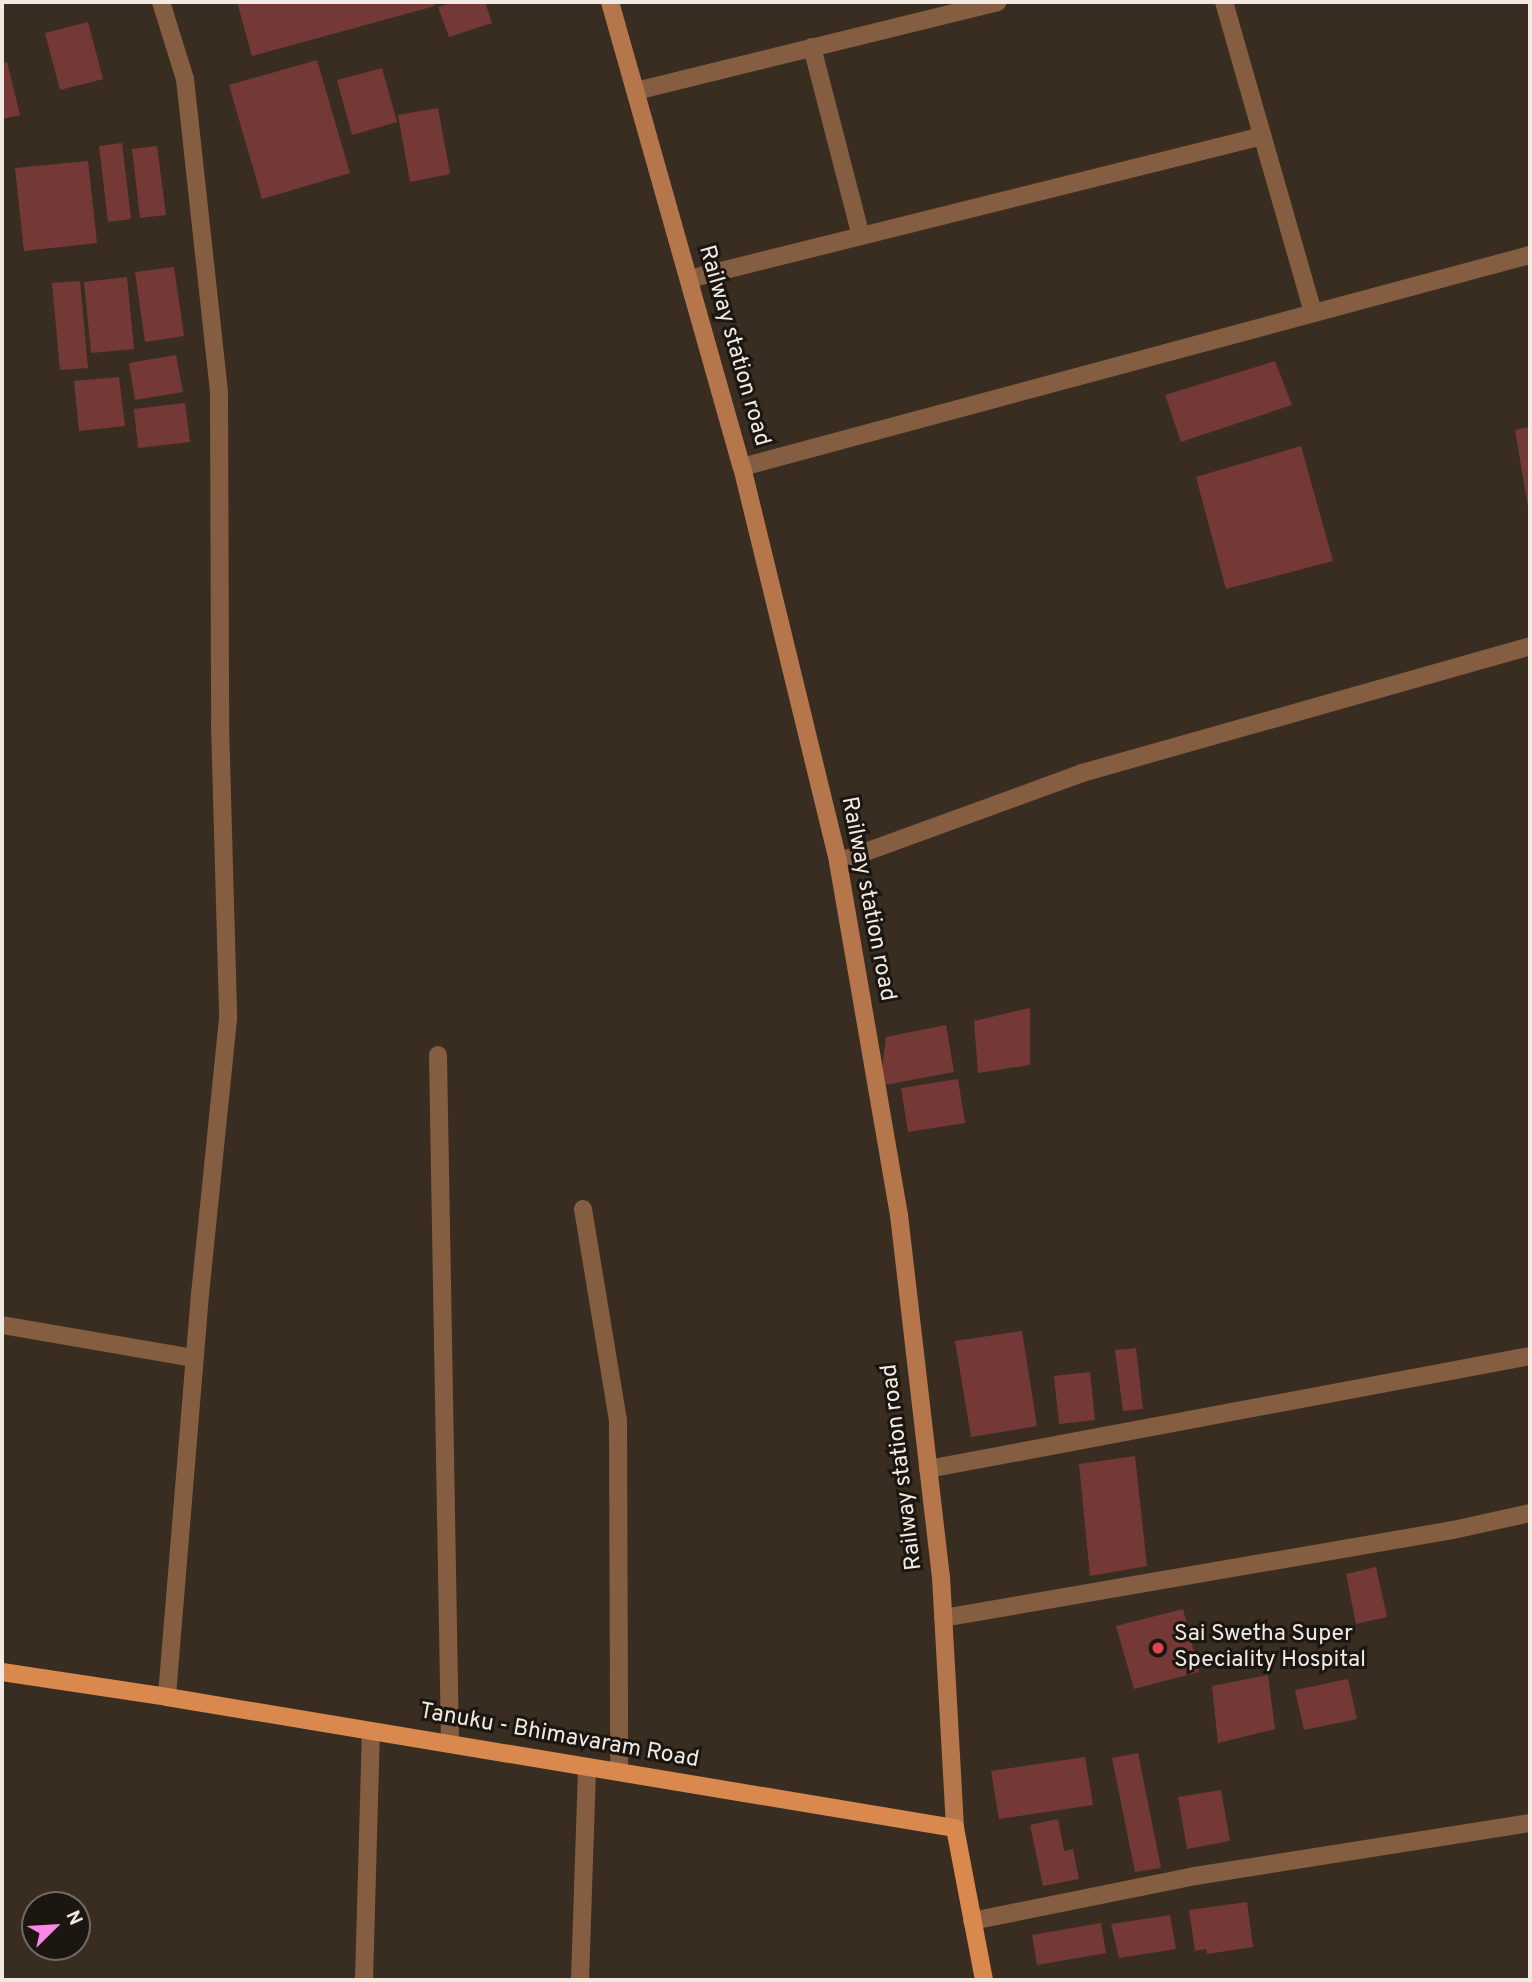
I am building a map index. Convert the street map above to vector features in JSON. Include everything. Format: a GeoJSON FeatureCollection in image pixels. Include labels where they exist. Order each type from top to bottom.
{"type":"FeatureCollection","features":[{"type":"Feature","properties":{"kind":"main road","name":"Tanuku - Bhimavaram Road"},"geometry":{"type":"LineString","coordinates":[[2,1672],[955,1828]]}},
{"type":"Feature","properties":{"kind":"main road"},"geometry":{"type":"LineString","coordinates":[[955,1828],[984,1980]]}},
{"type":"Feature","properties":{"kind":"street"},"geometry":{"type":"LineString","coordinates":[[161,2],[185,79],[219,394],[220,724],[228,1018],[194,1358],[167,1697]]}},
{"type":"Feature","properties":{"kind":"street","name":"Railway station road"},"geometry":{"type":"LineString","coordinates":[[610,2],[742,467],[838,862],[899,1215],[943,1618],[955,1828]]}},
{"type":"Feature","properties":{"kind":"street"},"geometry":{"type":"LineString","coordinates":[[636,92],[997,2]]}},
{"type":"Feature","properties":{"kind":"street"},"geometry":{"type":"LineString","coordinates":[[1224,2],[1313,313]]}},
{"type":"Feature","properties":{"kind":"street"},"geometry":{"type":"LineString","coordinates":[[812,47],[861,236]]}},
{"type":"Feature","properties":{"kind":"street"},"geometry":{"type":"LineString","coordinates":[[689,279],[1262,136]]}},
{"type":"Feature","properties":{"kind":"street"},"geometry":{"type":"LineString","coordinates":[[742,467],[1530,255]]}},
{"type":"Feature","properties":{"kind":"street"},"geometry":{"type":"LineString","coordinates":[[838,862],[1082,773],[1530,646]]}},
{"type":"Feature","properties":{"kind":"street"},"geometry":{"type":"LineString","coordinates":[[438,1055],[450,1744]]}},
{"type":"Feature","properties":{"kind":"street"},"geometry":{"type":"LineString","coordinates":[[583,1209],[618,1420],[619,1772]]}},
{"type":"Feature","properties":{"kind":"street"},"geometry":{"type":"LineString","coordinates":[[2,1325],[194,1358]]}},
{"type":"Feature","properties":{"kind":"street"},"geometry":{"type":"LineString","coordinates":[[928,1469],[1530,1356]]}},
{"type":"Feature","properties":{"kind":"street"},"geometry":{"type":"LineString","coordinates":[[943,1618],[1452,1530],[1530,1513]]}},
{"type":"Feature","properties":{"kind":"street"},"geometry":{"type":"LineString","coordinates":[[363,1980],[372,1731]]}},
{"type":"Feature","properties":{"kind":"street"},"geometry":{"type":"LineString","coordinates":[[580,1980],[587,1767]]}},
{"type":"Feature","properties":{"kind":"street"},"geometry":{"type":"LineString","coordinates":[[972,1921],[1195,1876],[1530,1823]]}},
{"type":"Feature","properties":{"kind":"building"},"geometry":{"type":"Polygon","coordinates":[[[237,2],[434,2],[435,6],[252,56],[237,2]]]}},
{"type":"Feature","properties":{"kind":"building"},"geometry":{"type":"Polygon","coordinates":[[[454,2],[485,2],[492,23],[449,37],[438,7],[454,2]]]}},
{"type":"Feature","properties":{"kind":"building"},"geometry":{"type":"Polygon","coordinates":[[[88,22],[103,79],[60,90],[45,33],[88,22]]]}},
{"type":"Feature","properties":{"kind":"building"},"geometry":{"type":"Polygon","coordinates":[[[317,60],[350,173],[262,199],[229,85],[317,60]]]}},
{"type":"Feature","properties":{"kind":"building"},"geometry":{"type":"Polygon","coordinates":[[[7,62],[20,115],[2,119],[2,63],[7,62]]]}},
{"type":"Feature","properties":{"kind":"building"},"geometry":{"type":"Polygon","coordinates":[[[382,68],[397,122],[352,135],[337,80],[382,68]]]}},
{"type":"Feature","properties":{"kind":"building"},"geometry":{"type":"Polygon","coordinates":[[[438,108],[450,174],[410,182],[398,115],[438,108]]]}},
{"type":"Feature","properties":{"kind":"building"},"geometry":{"type":"Polygon","coordinates":[[[122,143],[131,219],[108,222],[99,146],[122,143]]]}},
{"type":"Feature","properties":{"kind":"building"},"geometry":{"type":"Polygon","coordinates":[[[157,146],[166,215],[140,218],[132,149],[157,146]]]}},
{"type":"Feature","properties":{"kind":"building"},"geometry":{"type":"Polygon","coordinates":[[[88,161],[97,243],[24,251],[15,168],[88,161]]]}},
{"type":"Feature","properties":{"kind":"building"},"geometry":{"type":"Polygon","coordinates":[[[174,267],[184,336],[145,342],[135,272],[174,267]]]}},
{"type":"Feature","properties":{"kind":"building"},"geometry":{"type":"Polygon","coordinates":[[[127,277],[134,349],[91,353],[84,282],[127,277]]]}},
{"type":"Feature","properties":{"kind":"building"},"geometry":{"type":"Polygon","coordinates":[[[80,281],[88,368],[60,370],[52,283],[80,281]]]}},
{"type":"Feature","properties":{"kind":"building"},"geometry":{"type":"Polygon","coordinates":[[[176,355],[183,392],[135,400],[129,363],[176,355]]]}},
{"type":"Feature","properties":{"kind":"building"},"geometry":{"type":"Polygon","coordinates":[[[1275,361],[1292,405],[1181,442],[1165,395],[1275,361]]]}},
{"type":"Feature","properties":{"kind":"building"},"geometry":{"type":"Polygon","coordinates":[[[119,377],[125,426],[79,431],[74,381],[119,377]]]}},
{"type":"Feature","properties":{"kind":"building"},"geometry":{"type":"Polygon","coordinates":[[[185,403],[190,442],[138,448],[134,409],[185,403]]]}},
{"type":"Feature","properties":{"kind":"building"},"geometry":{"type":"Polygon","coordinates":[[[1530,427],[1530,513],[1529,513],[1515,430],[1530,427]]]}},
{"type":"Feature","properties":{"kind":"building"},"geometry":{"type":"Polygon","coordinates":[[[1301,446],[1333,561],[1226,589],[1196,477],[1301,446]]]}},
{"type":"Feature","properties":{"kind":"building"},"geometry":{"type":"Polygon","coordinates":[[[1030,1008],[1030,1065],[978,1073],[974,1021],[1030,1008]]]}},
{"type":"Feature","properties":{"kind":"building"},"geometry":{"type":"Polygon","coordinates":[[[946,1025],[954,1072],[880,1086],[886,1037],[946,1025]]]}},
{"type":"Feature","properties":{"kind":"building"},"geometry":{"type":"Polygon","coordinates":[[[958,1079],[965,1123],[908,1132],[901,1088],[958,1079]]]}},
{"type":"Feature","properties":{"kind":"building"},"geometry":{"type":"Polygon","coordinates":[[[1022,1331],[1037,1426],[971,1437],[955,1341],[1022,1331]]]}},
{"type":"Feature","properties":{"kind":"building"},"geometry":{"type":"Polygon","coordinates":[[[1136,1348],[1143,1409],[1123,1411],[1115,1350],[1136,1348]]]}},
{"type":"Feature","properties":{"kind":"building"},"geometry":{"type":"Polygon","coordinates":[[[1090,1372],[1095,1420],[1059,1424],[1054,1376],[1090,1372]]]}},
{"type":"Feature","properties":{"kind":"building"},"geometry":{"type":"Polygon","coordinates":[[[1135,1456],[1147,1566],[1090,1576],[1079,1464],[1135,1456]]]}},
{"type":"Feature","properties":{"kind":"building"},"geometry":{"type":"Polygon","coordinates":[[[1376,1567],[1387,1617],[1356,1624],[1346,1574],[1376,1567]]]}},
{"type":"Feature","properties":{"kind":"building"},"geometry":{"type":"Polygon","coordinates":[[[1183,1609],[1199,1672],[1134,1689],[1116,1626],[1183,1609]]]}},
{"type":"Feature","properties":{"kind":"building"},"geometry":{"type":"Polygon","coordinates":[[[1268,1675],[1275,1729],[1218,1743],[1212,1686],[1268,1675]]]}},
{"type":"Feature","properties":{"kind":"building"},"geometry":{"type":"Polygon","coordinates":[[[1348,1679],[1357,1719],[1304,1730],[1295,1690],[1348,1679]]]}},
{"type":"Feature","properties":{"kind":"building"},"geometry":{"type":"Polygon","coordinates":[[[1138,1753],[1161,1868],[1135,1872],[1112,1758],[1138,1753]]]}},
{"type":"Feature","properties":{"kind":"building"},"geometry":{"type":"Polygon","coordinates":[[[1085,1757],[1093,1805],[999,1819],[991,1771],[1085,1757]]]}},
{"type":"Feature","properties":{"kind":"building"},"geometry":{"type":"Polygon","coordinates":[[[1221,1790],[1230,1841],[1187,1849],[1178,1797],[1221,1790]]]}},
{"type":"Feature","properties":{"kind":"building"},"geometry":{"type":"Polygon","coordinates":[[[1058,1819],[1064,1851],[1073,1849],[1079,1879],[1043,1886],[1030,1825],[1058,1819]]]}},
{"type":"Feature","properties":{"kind":"building"},"geometry":{"type":"Polygon","coordinates":[[[1247,1902],[1253,1947],[1207,1954],[1206,1949],[1195,1951],[1189,1910],[1247,1902]]]}},
{"type":"Feature","properties":{"kind":"building"},"geometry":{"type":"Polygon","coordinates":[[[1170,1915],[1176,1949],[1119,1958],[1111,1924],[1170,1915]]]}},
{"type":"Feature","properties":{"kind":"building"},"geometry":{"type":"Polygon","coordinates":[[[1101,1923],[1106,1953],[1037,1965],[1032,1935],[1101,1923]]]}},
{"type":"Feature","properties":{"kind":"place","name":"Sai Swetha Super Speciality Hospital"},"geometry":{"type":"Point","coordinates":[1158,1648]}}]}
